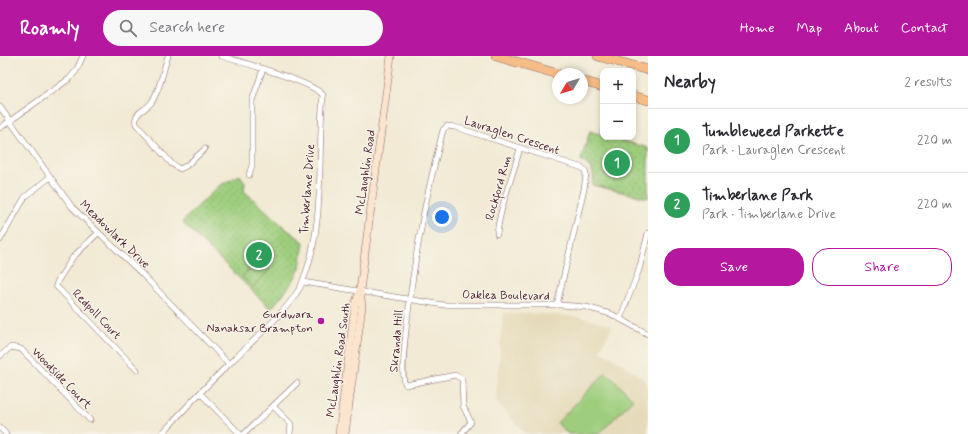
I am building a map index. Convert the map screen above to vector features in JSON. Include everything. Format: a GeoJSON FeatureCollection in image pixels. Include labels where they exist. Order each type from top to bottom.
{"type":"FeatureCollection","features":[{"type":"Feature","properties":{"kind":"highway"},"geometry":{"type":"LineString","coordinates":[[496,56],[552,72]]}},
{"type":"Feature","properties":{"kind":"highway"},"geometry":{"type":"LineString","coordinates":[[598,56],[647,70]]}},
{"type":"Feature","properties":{"kind":"highway"},"geometry":{"type":"LineString","coordinates":[[588,83],[600,86]]}},
{"type":"Feature","properties":{"kind":"highway"},"geometry":{"type":"LineString","coordinates":[[636,97],[648,100]]}},
{"type":"Feature","properties":{"kind":"street"},"geometry":{"type":"LineString","coordinates":[[0,128],[69,79],[76,71],[84,56]]}},
{"type":"Feature","properties":{"kind":"street"},"geometry":{"type":"LineString","coordinates":[[168,56],[154,98],[148,106],[137,115],[135,119],[136,124],[172,164],[180,169],[186,166],[205,149]]}},
{"type":"Feature","properties":{"kind":"street","name":"Timberlane Drive"},"geometry":{"type":"LineString","coordinates":[[162,434],[200,393],[283,310],[303,282],[312,248],[319,201],[323,95],[320,90],[315,88],[263,69],[221,56]]}},
{"type":"Feature","properties":{"kind":"street","name":"McLaughlin Road"},"geometry":{"type":"LineString","coordinates":[[360,290],[391,56]]}},
{"type":"Feature","properties":{"kind":"street"},"geometry":{"type":"LineString","coordinates":[[249,175],[252,165],[252,101],[263,69]]}},
{"type":"Feature","properties":{"kind":"street","name":"Meadowlark Drive"},"geometry":{"type":"LineString","coordinates":[[0,107],[72,207],[140,273],[229,364]]}},
{"type":"Feature","properties":{"kind":"street","name":"Lauraglen Crescent"},"geometry":{"type":"LineString","coordinates":[[411,299],[421,228],[443,130],[447,126],[580,167],[585,170],[586,175],[557,305]]}},
{"type":"Feature","properties":{"kind":"street","name":"Rockford Run"},"geometry":{"type":"LineString","coordinates":[[497,234],[499,216],[513,176],[520,148]]}},
{"type":"Feature","properties":{"kind":"street"},"geometry":{"type":"LineString","coordinates":[[0,240],[25,197],[50,178]]}},
{"type":"Feature","properties":{"kind":"street","name":"Redpoll Court"},"geometry":{"type":"LineString","coordinates":[[98,233],[73,258],[57,282],[56,286],[137,370]]}},
{"type":"Feature","properties":{"kind":"street"},"geometry":{"type":"LineString","coordinates":[[620,319],[641,263],[648,233]]}},
{"type":"Feature","properties":{"kind":"street"},"geometry":{"type":"LineString","coordinates":[[641,263],[648,265]]}},
{"type":"Feature","properties":{"kind":"street","name":"Oaklea Boulevard"},"geometry":{"type":"LineString","coordinates":[[303,282],[360,290],[444,305],[557,305],[586,307],[602,311],[648,334]]}},
{"type":"Feature","properties":{"kind":"street","name":"McLaughlin Road South"},"geometry":{"type":"LineString","coordinates":[[339,434],[355,305],[360,290]]}},
{"type":"Feature","properties":{"kind":"street","name":"McLaughlin Road South"},"geometry":{"type":"LineString","coordinates":[[345,434],[362,306],[360,290]]}},
{"type":"Feature","properties":{"kind":"street","name":"Skranda Hill"},"geometry":{"type":"LineString","coordinates":[[411,299],[403,350],[404,382],[406,385],[455,375],[462,378],[463,406],[471,422],[461,434]]}},
{"type":"Feature","properties":{"kind":"street","name":"Woodside Court"},"geometry":{"type":"LineString","coordinates":[[0,356],[11,347],[21,349],[90,420]]}},
{"type":"Feature","properties":{"kind":"street"},"geometry":{"type":"LineString","coordinates":[[244,434],[297,383]]}},
{"type":"Feature","properties":{"kind":"street"},"geometry":{"type":"LineString","coordinates":[[200,393],[240,434]]}},
{"type":"Feature","properties":{"kind":"street"},"geometry":{"type":"LineString","coordinates":[[273,406],[290,424],[290,434]]}},
{"type":"Feature","properties":{"kind":"street"},"geometry":{"type":"LineString","coordinates":[[0,428],[6,434]]}},
{"type":"Feature","properties":{"kind":"shaded area"},"geometry":{"type":"Polygon","coordinates":[[[503,313],[579,317],[612,326],[600,351],[625,365],[648,383],[648,434],[525,434],[496,401],[503,313]]]}},
{"type":"Feature","properties":{"kind":"green space"},"geometry":{"type":"Polygon","coordinates":[[[590,131],[600,134],[600,140],[621,140],[648,148],[648,198],[592,185],[592,170],[581,160],[590,131]]]}},
{"type":"Feature","properties":{"kind":"green space"},"geometry":{"type":"Polygon","coordinates":[[[240,175],[245,183],[244,191],[285,228],[304,242],[300,268],[292,283],[271,309],[182,222],[219,186],[240,175]]]}},
{"type":"Feature","properties":{"kind":"green space"},"geometry":{"type":"Polygon","coordinates":[[[260,259],[270,269],[253,287],[242,277],[260,259]]]}},
{"type":"Feature","properties":{"kind":"green space"},"geometry":{"type":"Polygon","coordinates":[[[606,372],[633,399],[599,434],[568,434],[557,423],[606,372]]]}},
{"type":"Feature","properties":{"kind":"place","name":"Tumbleweed Parkette"},"geometry":{"type":"Point","coordinates":[617,163]}},
{"type":"Feature","properties":{"kind":"place","name":"Timberlane Park"},"geometry":{"type":"Point","coordinates":[259,255]}},
{"type":"Feature","properties":{"kind":"place","name":"Gurdwara Nanaksar Brampton"},"geometry":{"type":"Point","coordinates":[321,321]}}]}
